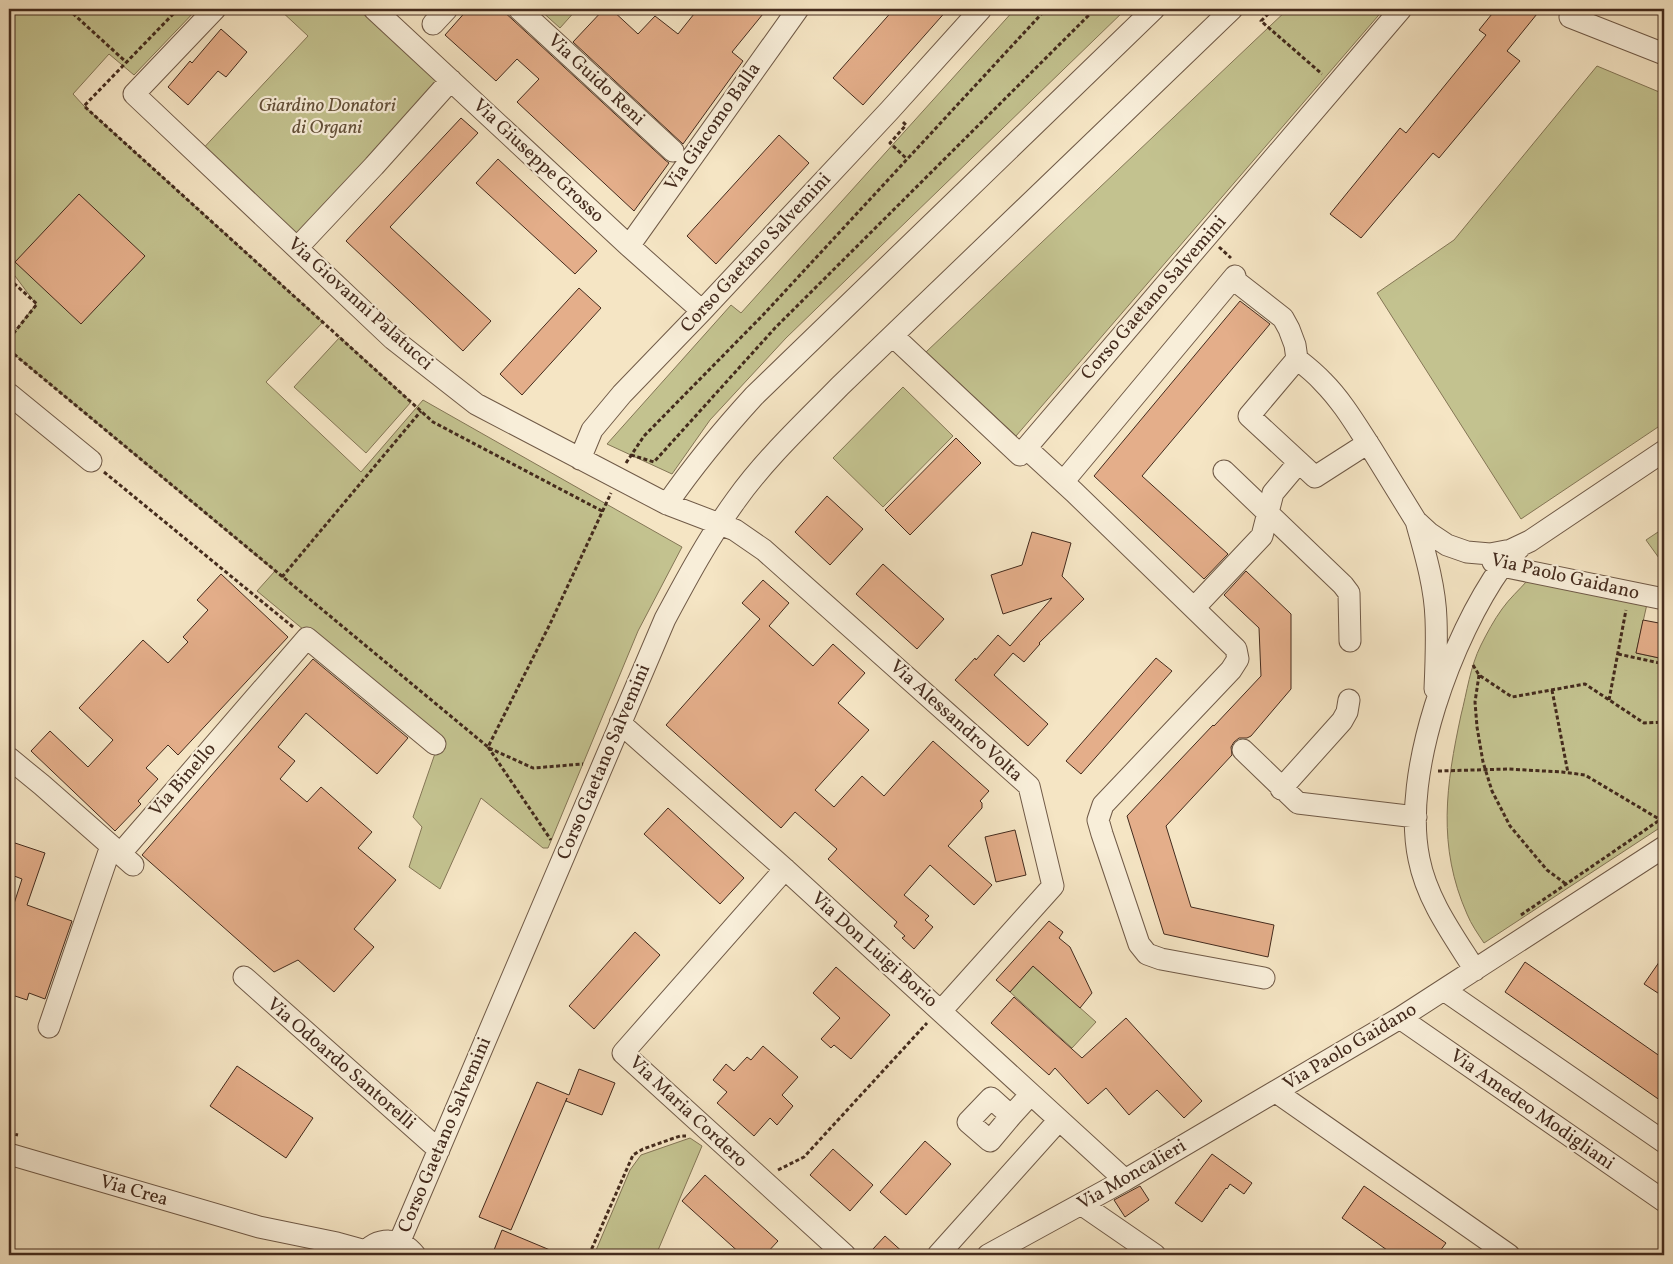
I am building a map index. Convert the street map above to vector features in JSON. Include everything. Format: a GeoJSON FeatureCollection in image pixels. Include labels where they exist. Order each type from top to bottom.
{"type":"FeatureCollection","features":[{"type":"Feature","properties":{"kind":"street","name":"Via Giovanni Palatucci"},"geometry":{"type":"LineString","coordinates":[[215,9],[134,94],[393,339],[476,404],[667,504],[720,524]]}},
{"type":"Feature","properties":{"kind":"street","name":"Via Giuseppe Grosso"},"geometry":{"type":"LineString","coordinates":[[374,9],[629,246],[702,311]]}},
{"type":"Feature","properties":{"kind":"street","name":"Via Guido Reni"},"geometry":{"type":"LineString","coordinates":[[519,9],[674,151]]}},
{"type":"Feature","properties":{"kind":"street","name":"Via Giacomo Balla"},"geometry":{"type":"LineString","coordinates":[[629,246],[798,9]]}},
{"type":"Feature","properties":{"kind":"street","name":"Corso Gaetano Salvemini"},"geometry":{"type":"LineString","coordinates":[[580,459],[592,430],[622,394],[890,110],[981,9]]}},
{"type":"Feature","properties":{"kind":"street"},"geometry":{"type":"LineString","coordinates":[[667,504],[690,471],[754,396],[1154,9]]}},
{"type":"Feature","properties":{"kind":"street","name":"Corso Gaetano Salvemini"},"geometry":{"type":"LineString","coordinates":[[407,1249],[439,1150],[665,619],[736,499],[789,437],[1232,9]]}},
{"type":"Feature","properties":{"kind":"street","name":"Corso Gaetano Salvemini"},"geometry":{"type":"LineString","coordinates":[[1026,448],[1401,9]]}},
{"type":"Feature","properties":{"kind":"street"},"geometry":{"type":"LineString","coordinates":[[1570,17],[1664,54]]}},
{"type":"Feature","properties":{"kind":"street"},"geometry":{"type":"LineString","coordinates":[[297,248],[451,80]]}},
{"type":"Feature","properties":{"kind":"street"},"geometry":{"type":"LineString","coordinates":[[1063,482],[1234,278],[1283,318],[1295,345],[1297,359],[1323,381],[1368,443],[1416,521],[1434,596],[1436,619],[1434,706]]}},
{"type":"Feature","properties":{"kind":"street"},"geometry":{"type":"LineString","coordinates":[[893,336],[1020,455],[1026,448],[1236,649],[1238,659],[1231,670],[1103,804],[1098,820],[1138,944],[1147,954],[1161,960],[1264,978]]}},
{"type":"Feature","properties":{"kind":"street"},"geometry":{"type":"LineString","coordinates":[[1297,359],[1249,416],[1315,477],[1368,443]]}},
{"type":"Feature","properties":{"kind":"street"},"geometry":{"type":"LineString","coordinates":[[9,394],[90,461]]}},
{"type":"Feature","properties":{"kind":"street"},"geometry":{"type":"LineString","coordinates":[[1476,970],[1436,907],[1427,887],[1419,860],[1416,817],[1419,771],[1434,706],[1461,638],[1502,566],[1520,547],[1664,452]]}},
{"type":"Feature","properties":{"kind":"street"},"geometry":{"type":"LineString","coordinates":[[1194,608],[1262,536],[1273,493],[1299,462]]}},
{"type":"Feature","properties":{"kind":"street"},"geometry":{"type":"LineString","coordinates":[[1224,471],[1343,585],[1349,593],[1350,641]]}},
{"type":"Feature","properties":{"kind":"street","name":"Via Paolo Gaidano"},"geometry":{"type":"LineString","coordinates":[[1416,521],[1429,534],[1447,545],[1502,566],[1664,599]]}},
{"type":"Feature","properties":{"kind":"street","name":"Via Alessandro Volta"},"geometry":{"type":"LineString","coordinates":[[720,524],[735,530],[764,550],[1029,786],[1053,886],[938,1019]]}},
{"type":"Feature","properties":{"kind":"street"},"geometry":{"type":"LineString","coordinates":[[1467,552],[1490,554],[1520,547]]}},
{"type":"Feature","properties":{"kind":"street"},"geometry":{"type":"LineString","coordinates":[[307,638],[435,744]]}},
{"type":"Feature","properties":{"kind":"street","name":"Via Binello"},"geometry":{"type":"LineString","coordinates":[[122,855],[307,638]]}},
{"type":"Feature","properties":{"kind":"street"},"geometry":{"type":"LineString","coordinates":[[1281,788],[1342,721],[1347,712],[1349,700]]}},
{"type":"Feature","properties":{"kind":"street","name":"Via Don Luigi Borio"},"geometry":{"type":"LineString","coordinates":[[620,723],[785,869],[938,1019],[1031,1094],[1125,1180]]}},
{"type":"Feature","properties":{"kind":"street"},"geometry":{"type":"LineString","coordinates":[[1243,750],[1298,803],[1416,817]]}},
{"type":"Feature","properties":{"kind":"street"},"geometry":{"type":"LineString","coordinates":[[9,758],[42,784],[122,855],[49,1027]]}},
{"type":"Feature","properties":{"kind":"street","name":"Via Paolo Gaidano"},"geometry":{"type":"LineString","coordinates":[[1510,1255],[1276,1092],[1400,1018],[1664,847]]}},
{"type":"Feature","properties":{"kind":"street","name":"Via Maria Cordero"},"geometry":{"type":"LineString","coordinates":[[785,869],[623,1053],[844,1255]]}},
{"type":"Feature","properties":{"kind":"street","name":"Via Odoardo Santorelli"},"geometry":{"type":"LineString","coordinates":[[244,978],[439,1150]]}},
{"type":"Feature","properties":{"kind":"street"},"geometry":{"type":"LineString","coordinates":[[1444,990],[1664,1142]]}},
{"type":"Feature","properties":{"kind":"street","name":"Via Amedeo Modigliani"},"geometry":{"type":"LineString","coordinates":[[1400,1018],[1664,1201]]}},
{"type":"Feature","properties":{"kind":"street","name":"Via Moncalieri"},"geometry":{"type":"LineString","coordinates":[[988,1255],[1125,1180],[1276,1092]]}},
{"type":"Feature","properties":{"kind":"street"},"geometry":{"type":"LineString","coordinates":[[1011,1116],[1031,1094]]}},
{"type":"Feature","properties":{"kind":"street"},"geometry":{"type":"LineString","coordinates":[[938,1255],[1059,1120]]}},
{"type":"Feature","properties":{"kind":"street","name":"Via Crea"},"geometry":{"type":"LineString","coordinates":[[9,1154],[259,1227],[337,1243],[365,1253]]}},
{"type":"Feature","properties":{"kind":"street"},"geometry":{"type":"LineString","coordinates":[[1081,1204],[1155,1255]]}},
{"type":"Feature","properties":{"kind":"street","name":"Via Crea"},"geometry":{"type":"LineString","coordinates":[[259,1227],[326,1255]]}},
{"type":"Feature","properties":{"kind":"street"},"geometry":{"type":"LineString","coordinates":[[365,1253],[374,1245],[391,1241],[407,1249]]}},
{"type":"Feature","properties":{"kind":"path"},"geometry":{"type":"LineString","coordinates":[[68,9],[126,62]]}},
{"type":"Feature","properties":{"kind":"path"},"geometry":{"type":"LineString","coordinates":[[618,479],[630,454],[644,436],[763,315],[1046,9]]}},
{"type":"Feature","properties":{"kind":"path"},"geometry":{"type":"LineString","coordinates":[[630,454],[654,462],[775,328],[1095,9]]}},
{"type":"Feature","properties":{"kind":"path"},"geometry":{"type":"LineString","coordinates":[[1273,9],[1261,21],[1336,86]]}},
{"type":"Feature","properties":{"kind":"path"},"geometry":{"type":"LineString","coordinates":[[892,145],[907,159]]}},
{"type":"Feature","properties":{"kind":"path"},"geometry":{"type":"LineString","coordinates":[[9,279],[36,304],[9,339]]}},
{"type":"Feature","properties":{"kind":"path"},"geometry":{"type":"LineString","coordinates":[[9,350],[488,747],[533,768],[603,763]]}},
{"type":"Feature","properties":{"kind":"path"},"geometry":{"type":"LineString","coordinates":[[282,577],[421,411]]}},
{"type":"Feature","properties":{"kind":"path"},"geometry":{"type":"LineString","coordinates":[[90,461],[307,638]]}},
{"type":"Feature","properties":{"kind":"path"},"geometry":{"type":"LineString","coordinates":[[488,747],[550,624],[602,511]]}},
{"type":"Feature","properties":{"kind":"path"},"geometry":{"type":"LineString","coordinates":[[1609,700],[1630,592]]}},
{"type":"Feature","properties":{"kind":"path"},"geometry":{"type":"LineString","coordinates":[[1618,654],[1664,664]]}},
{"type":"Feature","properties":{"kind":"path"},"geometry":{"type":"LineString","coordinates":[[1474,664],[1479,675],[1512,697],[1585,684],[1644,723],[1664,722]]}},
{"type":"Feature","properties":{"kind":"path"},"geometry":{"type":"LineString","coordinates":[[1479,675],[1475,702],[1477,727],[1492,791],[1510,826],[1547,870],[1570,887]]}},
{"type":"Feature","properties":{"kind":"path"},"geometry":{"type":"LineString","coordinates":[[1552,690],[1568,773]]}},
{"type":"Feature","properties":{"kind":"path"},"geometry":{"type":"LineString","coordinates":[[488,747],[563,858]]}},
{"type":"Feature","properties":{"kind":"path"},"geometry":{"type":"LineString","coordinates":[[1419,771],[1508,769],[1585,775],[1664,822]]}},
{"type":"Feature","properties":{"kind":"path"},"geometry":{"type":"LineString","coordinates":[[769,1170],[778,1170],[804,1157],[928,1021],[938,1019]]}},
{"type":"Feature","properties":{"kind":"path"},"geometry":{"type":"LineString","coordinates":[[589,1255],[633,1155],[643,1149],[680,1136],[689,1136],[701,1125]]}},
{"type":"Feature","properties":{"kind":"green space"},"geometry":{"type":"Polygon","coordinates":[[[9,9],[197,9],[134,75],[109,54],[73,94],[323,322],[266,382],[361,472],[423,400],[682,547],[638,631],[548,848],[543,848],[481,798],[440,889],[409,867],[422,827],[413,817],[439,742],[257,591],[275,571],[9,350],[9,339],[36,304],[9,268],[9,9]]]}},
{"type":"Feature","properties":{"kind":"green space","name":"Giardino Donatori di Organi"},"geometry":{"type":"Polygon","coordinates":[[[279,9],[375,9],[452,79],[297,247],[198,154],[308,36],[279,9]]]}},
{"type":"Feature","properties":{"kind":"green space"},"geometry":{"type":"Polygon","coordinates":[[[539,9],[577,9],[560,28],[539,9]]]}},
{"type":"Feature","properties":{"kind":"green space"},"geometry":{"type":"Polygon","coordinates":[[[1015,9],[1126,9],[786,338],[710,420],[672,474],[607,444],[731,305],[741,313],[1015,9]]]}},
{"type":"Feature","properties":{"kind":"green space"},"geometry":{"type":"Polygon","coordinates":[[[1288,9],[1384,9],[1016,436],[926,352],[1288,9]]]}},
{"type":"Feature","properties":{"kind":"green space"},"geometry":{"type":"Polygon","coordinates":[[[1597,66],[1664,94],[1664,423],[1521,519],[1377,293],[1454,240],[1597,66]]]}},
{"type":"Feature","properties":{"kind":"green space"},"geometry":{"type":"Polygon","coordinates":[[[340,337],[411,402],[366,453],[294,387],[340,337]]]}},
{"type":"Feature","properties":{"kind":"green space"},"geometry":{"type":"Polygon","coordinates":[[[903,387],[953,436],[883,507],[833,458],[903,387]]]}},
{"type":"Feature","properties":{"kind":"green space"},"geometry":{"type":"Polygon","coordinates":[[[1664,528],[1664,565],[1646,540],[1664,528]]]}},
{"type":"Feature","properties":{"kind":"green space"},"geometry":{"type":"Polygon","coordinates":[[[1527,581],[1647,604],[1636,653],[1664,659],[1664,825],[1484,943],[1467,914],[1451,864],[1448,840],[1448,791],[1461,715],[1477,653],[1499,613],[1527,581]]]}},
{"type":"Feature","properties":{"kind":"green space"},"geometry":{"type":"Polygon","coordinates":[[[1033,966],[1096,1022],[1072,1048],[1010,992],[1033,966]]]}},
{"type":"Feature","properties":{"kind":"green space"},"geometry":{"type":"Polygon","coordinates":[[[690,1138],[702,1146],[656,1255],[594,1255],[630,1170],[641,1155],[690,1138]]]}},
{"type":"Feature","properties":{"kind":"building"},"geometry":{"type":"Polygon","coordinates":[[[468,9],[501,9],[669,163],[634,211],[517,102],[539,79],[517,59],[496,81],[445,35],[468,9]]]}},
{"type":"Feature","properties":{"kind":"building"},"geometry":{"type":"Polygon","coordinates":[[[604,9],[611,9],[638,34],[655,16],[678,34],[698,9],[767,9],[732,52],[743,61],[683,144],[573,42],[604,9]]]}},
{"type":"Feature","properties":{"kind":"building"},"geometry":{"type":"Polygon","coordinates":[[[894,9],[948,9],[863,105],[833,78],[894,9]]]}},
{"type":"Feature","properties":{"kind":"building"},"geometry":{"type":"Polygon","coordinates":[[[1496,9],[1541,9],[1507,51],[1520,61],[1439,158],[1433,153],[1361,238],[1330,214],[1400,128],[1406,133],[1486,35],[1479,30],[1496,9]]]}},
{"type":"Feature","properties":{"kind":"building"},"geometry":{"type":"Polygon","coordinates":[[[221,29],[247,52],[226,77],[218,71],[188,105],[168,87],[190,61],[192,63],[221,29]]]}},
{"type":"Feature","properties":{"kind":"building"},"geometry":{"type":"Polygon","coordinates":[[[461,118],[478,133],[390,227],[491,321],[463,351],[346,241],[461,118]]]}},
{"type":"Feature","properties":{"kind":"building"},"geometry":{"type":"Polygon","coordinates":[[[779,135],[809,163],[716,264],[687,236],[779,135]]]}},
{"type":"Feature","properties":{"kind":"building"},"geometry":{"type":"Polygon","coordinates":[[[498,159],[597,251],[575,274],[476,183],[498,159]]]}},
{"type":"Feature","properties":{"kind":"building"},"geometry":{"type":"Polygon","coordinates":[[[79,194],[145,256],[81,324],[15,262],[79,194]]]}},
{"type":"Feature","properties":{"kind":"building"},"geometry":{"type":"Polygon","coordinates":[[[579,288],[601,308],[522,395],[500,374],[579,288]]]}},
{"type":"Feature","properties":{"kind":"building"},"geometry":{"type":"Polygon","coordinates":[[[1240,301],[1270,324],[1142,476],[1228,554],[1204,579],[1094,476],[1240,301]]]}},
{"type":"Feature","properties":{"kind":"building"},"geometry":{"type":"Polygon","coordinates":[[[956,438],[981,463],[910,535],[885,510],[956,438]]]}},
{"type":"Feature","properties":{"kind":"building"},"geometry":{"type":"Polygon","coordinates":[[[827,496],[863,529],[830,565],[795,532],[827,496]]]}},
{"type":"Feature","properties":{"kind":"building"},"geometry":{"type":"Polygon","coordinates":[[[1032,532],[1071,543],[1062,576],[1084,599],[1039,643],[1024,662],[1013,653],[994,675],[1048,724],[1028,746],[955,680],[998,635],[1010,646],[1052,598],[1003,614],[991,575],[1022,565],[1032,532]]]}},
{"type":"Feature","properties":{"kind":"building"},"geometry":{"type":"Polygon","coordinates":[[[883,564],[944,619],[917,649],[856,594],[883,564]]]}},
{"type":"Feature","properties":{"kind":"building"},"geometry":{"type":"Polygon","coordinates":[[[1246,571],[1291,614],[1291,689],[1251,736],[1239,738],[1234,742],[1231,747],[1232,755],[1166,826],[1191,907],[1274,925],[1268,957],[1164,934],[1127,816],[1261,676],[1259,628],[1224,595],[1246,571]]]}},
{"type":"Feature","properties":{"kind":"building"},"geometry":{"type":"Polygon","coordinates":[[[221,574],[288,637],[178,755],[168,745],[146,768],[158,779],[138,801],[141,804],[115,831],[31,751],[50,731],[88,767],[113,740],[79,708],[143,640],[168,663],[188,642],[183,637],[208,610],[197,600],[221,574]]]}},
{"type":"Feature","properties":{"kind":"building"},"geometry":{"type":"Polygon","coordinates":[[[763,580],[789,603],[769,626],[813,666],[833,644],[865,673],[838,703],[869,730],[815,790],[834,807],[862,776],[884,796],[933,741],[989,791],[980,801],[982,808],[948,846],[992,885],[974,905],[930,865],[904,895],[929,916],[925,920],[933,927],[914,949],[902,938],[905,936],[894,926],[897,922],[828,859],[837,849],[795,812],[781,828],[666,725],[760,619],[742,603],[763,580]]]}},
{"type":"Feature","properties":{"kind":"building"},"geometry":{"type":"Polygon","coordinates":[[[1643,620],[1664,624],[1664,659],[1636,653],[1643,620]]]}},
{"type":"Feature","properties":{"kind":"building"},"geometry":{"type":"Polygon","coordinates":[[[1156,658],[1172,671],[1081,774],[1066,761],[1156,658]]]}},
{"type":"Feature","properties":{"kind":"building"},"geometry":{"type":"Polygon","coordinates":[[[313,659],[408,738],[377,774],[306,713],[278,747],[295,761],[280,779],[307,802],[321,787],[372,832],[358,848],[396,880],[354,929],[374,947],[334,992],[298,960],[274,972],[142,855],[313,659]]]}},
{"type":"Feature","properties":{"kind":"building"},"geometry":{"type":"Polygon","coordinates":[[[668,808],[744,878],[720,904],[644,834],[668,808]]]}},
{"type":"Feature","properties":{"kind":"building"},"geometry":{"type":"Polygon","coordinates":[[[1015,830],[1026,875],[996,882],[985,837],[1015,830]]]}},
{"type":"Feature","properties":{"kind":"building"},"geometry":{"type":"Polygon","coordinates":[[[9,841],[45,853],[27,905],[72,921],[45,999],[29,993],[27,1000],[9,994],[9,919],[22,879],[9,874],[9,841]]]}},
{"type":"Feature","properties":{"kind":"building"},"geometry":{"type":"Polygon","coordinates":[[[1049,921],[1063,932],[1059,938],[1070,947],[1092,993],[1080,1008],[1033,966],[1010,992],[996,980],[1049,921]]]}},
{"type":"Feature","properties":{"kind":"building"},"geometry":{"type":"Polygon","coordinates":[[[635,932],[660,955],[594,1029],[569,1006],[635,932]]]}},
{"type":"Feature","properties":{"kind":"building"},"geometry":{"type":"Polygon","coordinates":[[[1664,955],[1664,997],[1644,984],[1664,955]]]}},
{"type":"Feature","properties":{"kind":"building"},"geometry":{"type":"Polygon","coordinates":[[[1525,962],[1664,1059],[1664,1103],[1505,992],[1525,962]]]}},
{"type":"Feature","properties":{"kind":"building"},"geometry":{"type":"Polygon","coordinates":[[[836,967],[890,1015],[851,1059],[834,1045],[831,1048],[821,1039],[840,1018],[813,993],[836,967]]]}},
{"type":"Feature","properties":{"kind":"building"},"geometry":{"type":"Polygon","coordinates":[[[1014,997],[1082,1058],[1126,1018],[1202,1101],[1184,1118],[1157,1090],[1129,1115],[1106,1088],[1088,1104],[1055,1068],[1049,1075],[991,1023],[1014,997]]]}},
{"type":"Feature","properties":{"kind":"building"},"geometry":{"type":"Polygon","coordinates":[[[763,1046],[798,1077],[782,1095],[793,1106],[777,1125],[770,1118],[754,1136],[717,1103],[727,1092],[713,1080],[726,1064],[734,1071],[747,1057],[751,1060],[763,1046]]]}},
{"type":"Feature","properties":{"kind":"building"},"geometry":{"type":"Polygon","coordinates":[[[237,1066],[313,1118],[286,1158],[210,1106],[237,1066]]]}},
{"type":"Feature","properties":{"kind":"building"},"geometry":{"type":"Polygon","coordinates":[[[579,1069],[615,1083],[602,1115],[566,1101],[567,1098],[511,1230],[479,1217],[537,1082],[569,1095],[579,1069]]]}},
{"type":"Feature","properties":{"kind":"building"},"geometry":{"type":"Polygon","coordinates":[[[925,1141],[951,1164],[906,1215],[880,1192],[925,1141]]]}},
{"type":"Feature","properties":{"kind":"building"},"geometry":{"type":"Polygon","coordinates":[[[833,1149],[873,1185],[850,1211],[810,1175],[833,1149]]]}},
{"type":"Feature","properties":{"kind":"building"},"geometry":{"type":"Polygon","coordinates":[[[1212,1154],[1252,1183],[1244,1194],[1230,1184],[1202,1222],[1175,1203],[1212,1154]]]}},
{"type":"Feature","properties":{"kind":"building"},"geometry":{"type":"Polygon","coordinates":[[[705,1175],[778,1241],[765,1255],[742,1255],[682,1201],[705,1175]]]}},
{"type":"Feature","properties":{"kind":"building"},"geometry":{"type":"Polygon","coordinates":[[[1140,1186],[1149,1200],[1125,1217],[1114,1200],[1140,1186]]]}},
{"type":"Feature","properties":{"kind":"building"},"geometry":{"type":"Polygon","coordinates":[[[1364,1186],[1446,1243],[1437,1255],[1394,1255],[1342,1218],[1364,1186]]]}},
{"type":"Feature","properties":{"kind":"building"},"geometry":{"type":"Polygon","coordinates":[[[502,1230],[562,1255],[492,1255],[502,1230]]]}},
{"type":"Feature","properties":{"kind":"building"},"geometry":{"type":"Polygon","coordinates":[[[885,1236],[906,1255],[880,1255],[873,1249],[885,1236]]]}}]}
